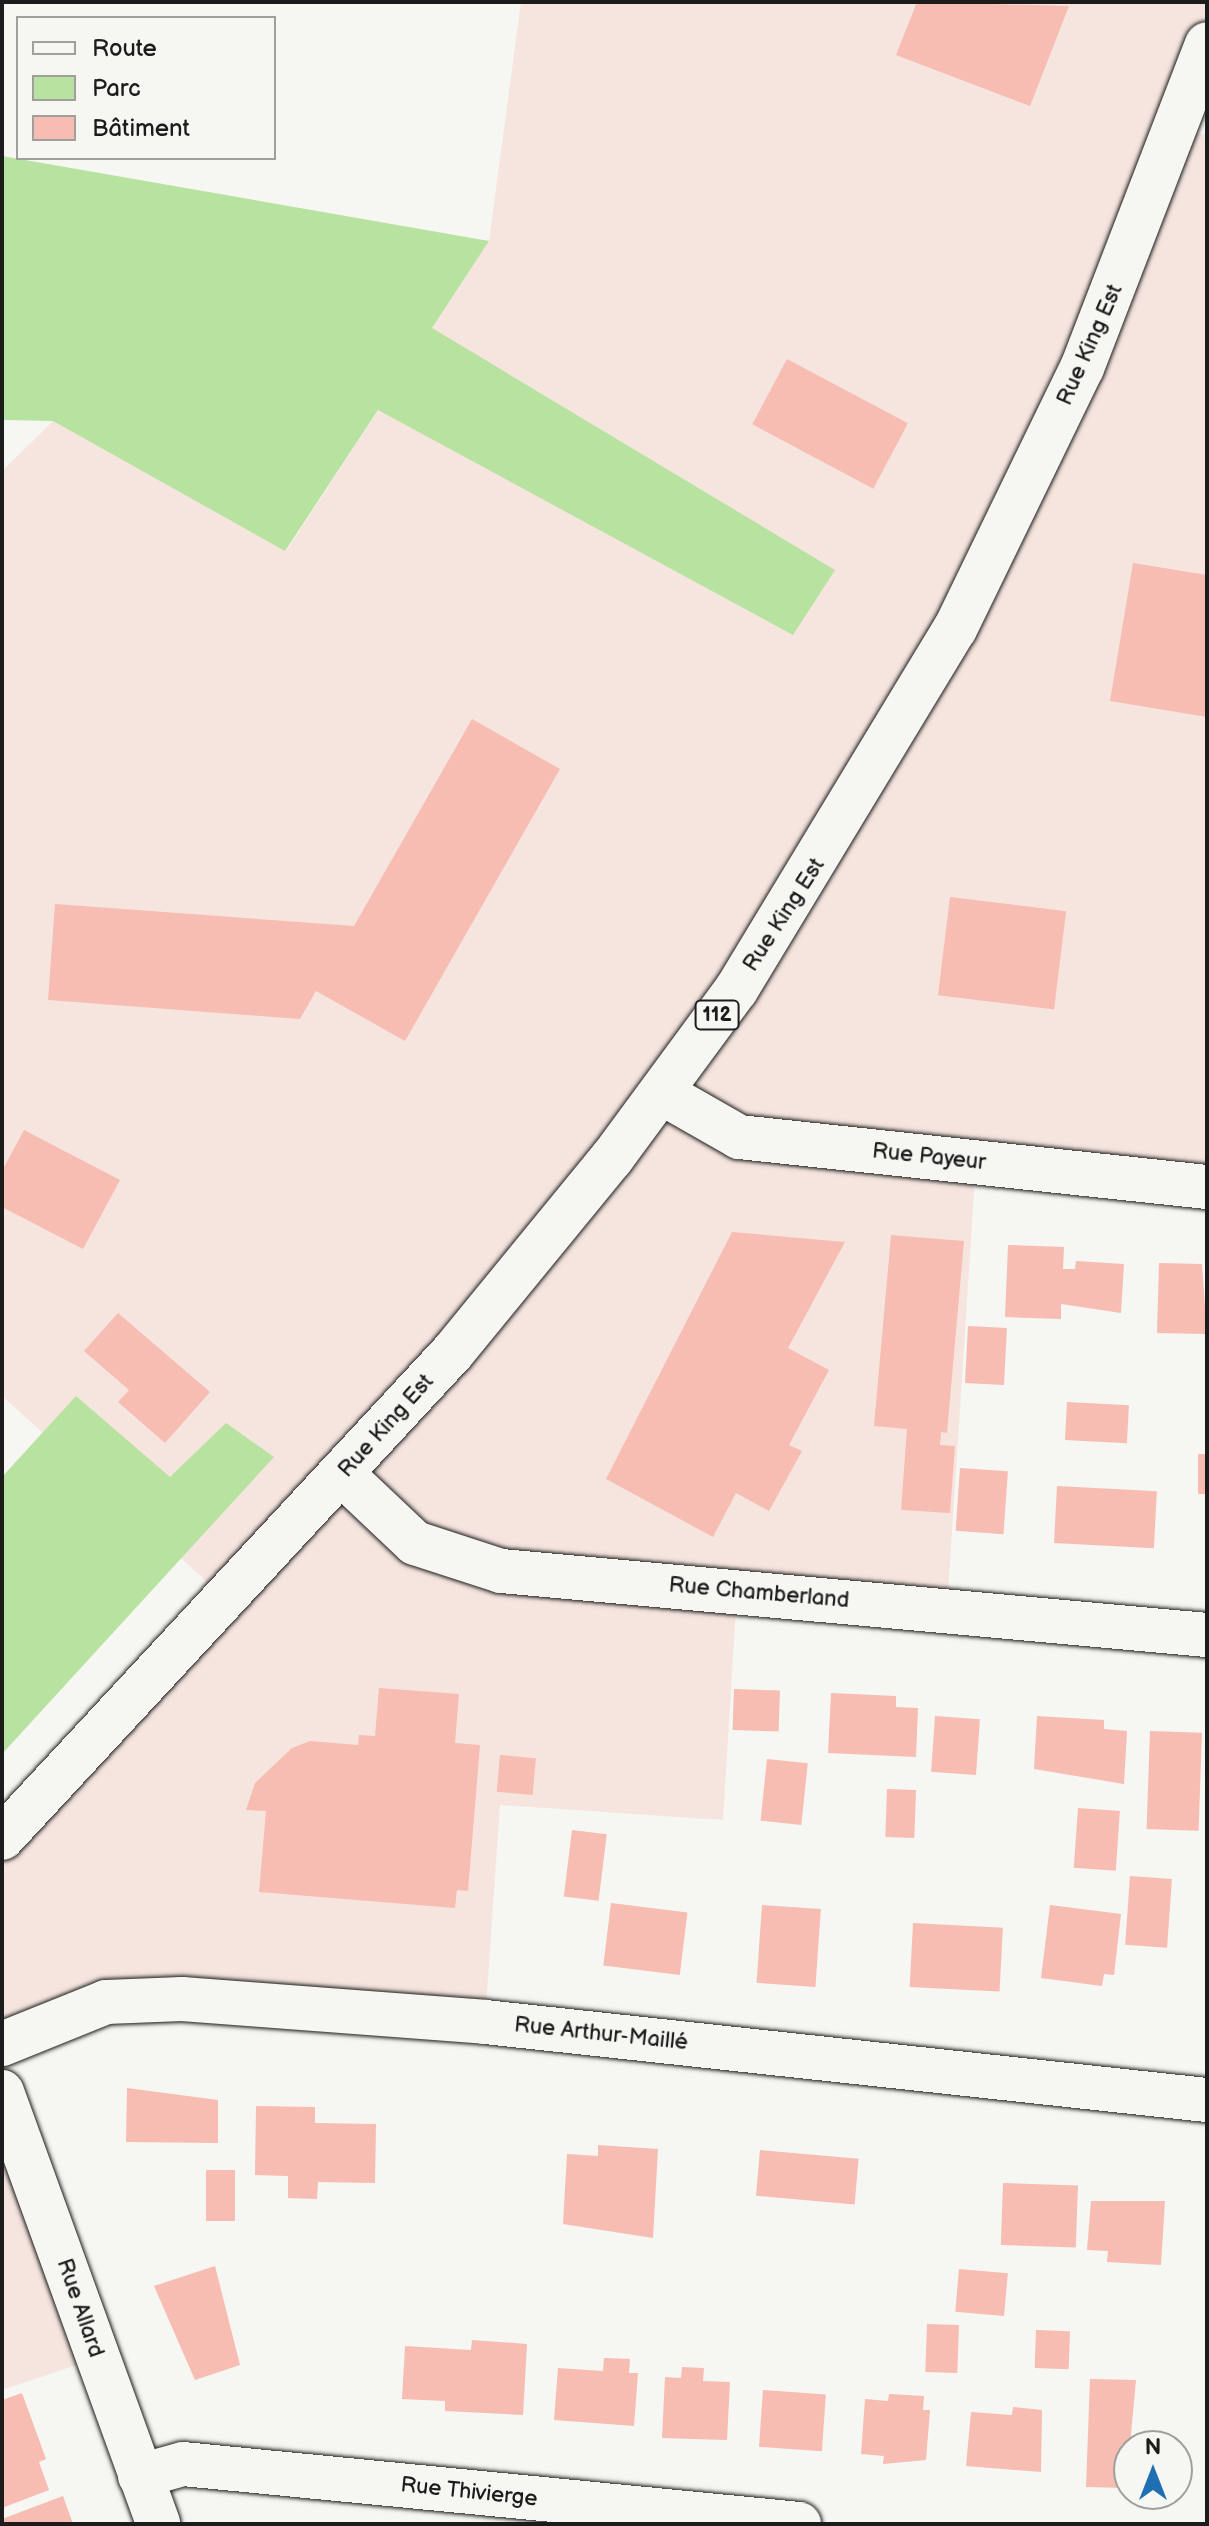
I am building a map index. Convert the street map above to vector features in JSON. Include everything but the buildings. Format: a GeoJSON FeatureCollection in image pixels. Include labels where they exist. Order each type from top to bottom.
{"type":"FeatureCollection","features":[{"type":"Feature","properties":{"kind":"street","name":"Rue King Est"},"geometry":{"type":"LineString","coordinates":[[2,1838],[343,1475],[453,1352],[662,1093],[809,876],[955,629],[1082,368],[1207,44]]}},
{"type":"Feature","properties":{"kind":"street","name":"Rue Payeur"},"geometry":{"type":"LineString","coordinates":[[662,1093],[739,1137],[1207,1187]]}},
{"type":"Feature","properties":{"kind":"street","name":"Rue Chamberland"},"geometry":{"type":"LineString","coordinates":[[343,1475],[415,1543],[501,1571],[1207,1635]]}},
{"type":"Feature","properties":{"kind":"street","name":"Rue Arthur-Maillé"},"geometry":{"type":"LineString","coordinates":[[2,2044],[72,2011],[134,2000],[485,2022],[1207,2100]]}},
{"type":"Feature","properties":{"kind":"street","name":"Rue Allard"},"geometry":{"type":"LineString","coordinates":[[2,2092],[158,2524]]}},
{"type":"Feature","properties":{"kind":"street","name":"Rue Thivierge"},"geometry":{"type":"LineString","coordinates":[[140,2476],[183,2464],[799,2524]]}},
{"type":"Feature","properties":{"kind":"shaded area"},"geometry":{"type":"Polygon","coordinates":[[[521,2],[1207,2],[1207,44],[1178,131],[1207,135],[1207,1187],[976,1162],[947,1609],[737,1592],[723,1820],[500,1805],[485,2022],[182,1999],[2,2044],[2,1838],[226,1599],[2,1396],[2,471],[53,421],[286,551],[489,241],[521,2]]]}},
{"type":"Feature","properties":{"kind":"shaded area"},"geometry":{"type":"Polygon","coordinates":[[[2,2092],[97,2358],[2,2390],[2,2092]]]}},
{"type":"Feature","properties":{"kind":"green space"},"geometry":{"type":"Polygon","coordinates":[[[2,156],[489,241],[432,328],[835,570],[793,635],[378,410],[285,551],[53,421],[2,420],[2,156]]]}},
{"type":"Feature","properties":{"kind":"green space"},"geometry":{"type":"Polygon","coordinates":[[[76,1396],[170,1477],[226,1423],[274,1457],[2,1754],[2,1477],[76,1396]]]}}]}
